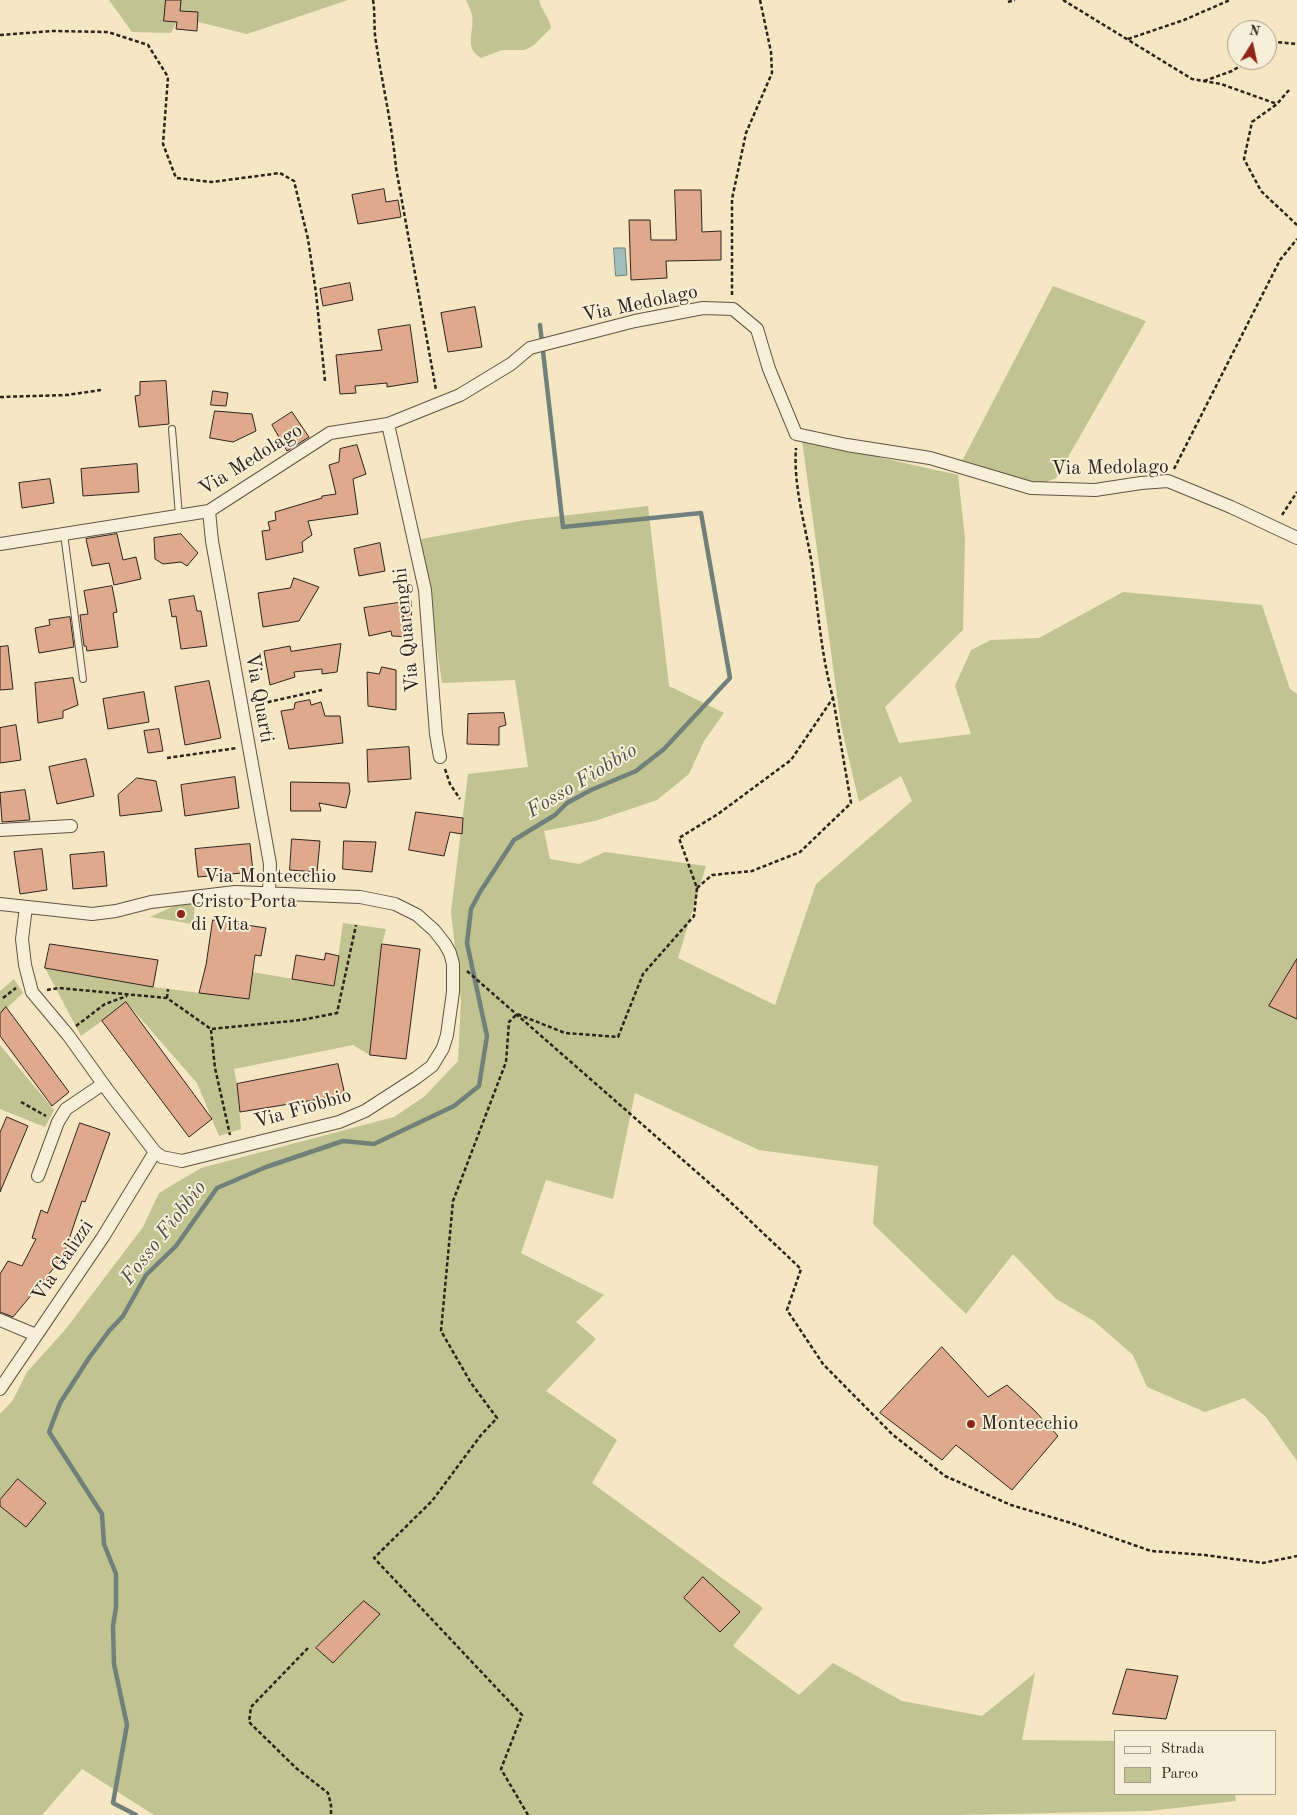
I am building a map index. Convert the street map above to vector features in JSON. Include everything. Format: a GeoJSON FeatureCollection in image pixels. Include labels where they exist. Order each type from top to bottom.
{"type":"FeatureCollection","features":[{"type":"Feature","properties":{"kind":"street","name":"Via Medolago"},"geometry":{"type":"LineString","coordinates":[[0,544],[209,511],[330,433],[388,424],[460,395],[511,364],[530,348],[635,321],[703,308],[733,309]]}},
{"type":"Feature","properties":{"kind":"street"},"geometry":{"type":"LineString","coordinates":[[733,309],[757,329],[769,369],[796,434]]}},
{"type":"Feature","properties":{"kind":"street","name":"Via Quarenghi"},"geometry":{"type":"LineString","coordinates":[[388,424],[425,590],[436,734],[440,757]]}},
{"type":"Feature","properties":{"kind":"street","name":"Via Medolago"},"geometry":{"type":"LineString","coordinates":[[796,434],[847,445],[930,458],[1031,488],[1095,490],[1168,481],[1231,507],[1297,538]]}},
{"type":"Feature","properties":{"kind":"street","name":"Via Quarti"},"geometry":{"type":"LineString","coordinates":[[209,511],[212,541],[270,864],[270,892]]}},
{"type":"Feature","properties":{"kind":"street"},"geometry":{"type":"LineString","coordinates":[[0,830],[71,826]]}},
{"type":"Feature","properties":{"kind":"street","name":"Via Montecchio"},"geometry":{"type":"LineString","coordinates":[[0,904],[92,914],[196,896],[235,892],[360,897],[395,904],[417,915],[434,930],[458,966]]}},
{"type":"Feature","properties":{"kind":"street"},"geometry":{"type":"LineString","coordinates":[[26,907],[22,940],[25,965],[32,992],[68,1035],[155,1152]]}},
{"type":"Feature","properties":{"kind":"street","name":"Via Fiobbio"},"geometry":{"type":"LineString","coordinates":[[155,1152],[162,1157],[182,1161],[339,1122],[365,1111],[432,1066],[443,1048],[447,1035],[458,966]]}},
{"type":"Feature","properties":{"kind":"street"},"geometry":{"type":"LineString","coordinates":[[38,1176],[58,1122],[66,1109],[103,1084]]}},
{"type":"Feature","properties":{"kind":"street","name":"Via Galizzi"},"geometry":{"type":"LineString","coordinates":[[0,1390],[103,1236],[155,1152]]}},
{"type":"Feature","properties":{"kind":"street"},"geometry":{"type":"LineString","coordinates":[[0,1320],[36,1335]]}},
{"type":"Feature","properties":{"kind":"lane"},"geometry":{"type":"LineString","coordinates":[[172,429],[178,516]]}},
{"type":"Feature","properties":{"kind":"lane"},"geometry":{"type":"LineString","coordinates":[[64,534],[83,679]]}},
{"type":"Feature","properties":{"kind":"path"},"geometry":{"type":"LineString","coordinates":[[374,0],[375,32],[386,106],[394,142],[396,168],[438,404]]}},
{"type":"Feature","properties":{"kind":"path"},"geometry":{"type":"LineString","coordinates":[[733,309],[732,199],[746,133],[772,73],[771,52],[760,0]]}},
{"type":"Feature","properties":{"kind":"path"},"geometry":{"type":"LineString","coordinates":[[1008,2],[1016,0]]}},
{"type":"Feature","properties":{"kind":"path"},"geometry":{"type":"LineString","coordinates":[[1063,0],[1192,79],[1221,84],[1277,104]]}},
{"type":"Feature","properties":{"kind":"path"},"geometry":{"type":"LineString","coordinates":[[1128,39],[1184,20],[1230,0]]}},
{"type":"Feature","properties":{"kind":"path"},"geometry":{"type":"LineString","coordinates":[[0,36],[52,31],[108,32],[148,45],[168,77],[163,144],[176,178],[212,182],[280,173],[294,181],[308,239],[315,284],[325,381]]}},
{"type":"Feature","properties":{"kind":"path"},"geometry":{"type":"LineString","coordinates":[[1277,42],[1297,44]]}},
{"type":"Feature","properties":{"kind":"path"},"geometry":{"type":"LineString","coordinates":[[1204,81],[1234,70]]}},
{"type":"Feature","properties":{"kind":"path"},"geometry":{"type":"LineString","coordinates":[[1289,90],[1277,104],[1252,122],[1244,159],[1262,191],[1297,225]]}},
{"type":"Feature","properties":{"kind":"path"},"geometry":{"type":"LineString","coordinates":[[1168,481],[1280,260],[1297,239]]}},
{"type":"Feature","properties":{"kind":"path"},"geometry":{"type":"LineString","coordinates":[[0,396],[67,394],[101,390]]}},
{"type":"Feature","properties":{"kind":"path"},"geometry":{"type":"LineString","coordinates":[[697,888],[712,875],[752,870],[800,852],[850,803],[833,698],[824,668],[812,565],[794,466],[796,434]]}},
{"type":"Feature","properties":{"kind":"path"},"geometry":{"type":"LineString","coordinates":[[1284,512],[1297,492]]}},
{"type":"Feature","properties":{"kind":"path"},"geometry":{"type":"LineString","coordinates":[[242,708],[322,690]]}},
{"type":"Feature","properties":{"kind":"path"},"geometry":{"type":"LineString","coordinates":[[516,1014],[565,1033],[618,1037],[643,974],[694,916],[697,888],[678,838],[718,814],[791,760],[833,698]]}},
{"type":"Feature","properties":{"kind":"path"},"geometry":{"type":"LineString","coordinates":[[167,758],[248,746]]}},
{"type":"Feature","properties":{"kind":"path"},"geometry":{"type":"LineString","coordinates":[[440,757],[450,784],[460,799]]}},
{"type":"Feature","properties":{"kind":"path"},"geometry":{"type":"LineString","coordinates":[[32,992],[59,988],[167,998],[211,1029],[301,1020],[337,1013],[356,925]]}},
{"type":"Feature","properties":{"kind":"path"},"geometry":{"type":"LineString","coordinates":[[458,966],[516,1014],[724,1196],[801,1269],[787,1310],[823,1364],[892,1434],[944,1476],[1011,1505],[1152,1551],[1205,1555],[1263,1563],[1297,1556]]}},
{"type":"Feature","properties":{"kind":"path"},"geometry":{"type":"LineString","coordinates":[[167,998],[168,989]]}},
{"type":"Feature","properties":{"kind":"path"},"geometry":{"type":"LineString","coordinates":[[68,1035],[80,1021],[105,1004],[130,995]]}},
{"type":"Feature","properties":{"kind":"path"},"geometry":{"type":"LineString","coordinates":[[516,1014],[509,1022],[506,1062],[453,1200],[441,1331],[471,1383],[497,1418],[481,1434],[432,1501],[374,1558],[522,1715],[501,1769],[528,1815]]}},
{"type":"Feature","properties":{"kind":"path"},"geometry":{"type":"LineString","coordinates":[[211,1029],[215,1068],[233,1148]]}},
{"type":"Feature","properties":{"kind":"path"},"geometry":{"type":"LineString","coordinates":[[21,1102],[58,1122]]}},
{"type":"Feature","properties":{"kind":"path"},"geometry":{"type":"LineString","coordinates":[[308,1648],[251,1707],[249,1722],[296,1768],[328,1794],[331,1815]]}},
{"type":"Feature","properties":{"kind":"green space"},"geometry":{"type":"Polygon","coordinates":[[[109,0],[348,0],[247,34],[179,17],[171,33],[132,32],[109,0]]]}},
{"type":"Feature","properties":{"kind":"green space"},"geometry":{"type":"Polygon","coordinates":[[[466,0],[539,0],[551,28],[534,45],[525,50],[502,50],[481,58],[472,49],[473,21],[466,0]]]}},
{"type":"Feature","properties":{"kind":"green space"},"geometry":{"type":"Polygon","coordinates":[[[1053,286],[1146,321],[1056,478],[1031,488],[959,467],[1053,286]]]}},
{"type":"Feature","properties":{"kind":"green space"},"geometry":{"type":"Polygon","coordinates":[[[802,440],[958,475],[965,538],[963,630],[885,707],[899,743],[971,734],[955,686],[971,650],[991,640],[1039,638],[1123,592],[1262,605],[1290,689],[1297,694],[1297,1461],[1266,1417],[1244,1398],[1205,1412],[1147,1387],[1133,1355],[1094,1321],[1056,1299],[1013,1254],[966,1314],[873,1224],[878,1166],[759,1150],[635,1093],[613,1199],[546,1180],[521,1253],[604,1295],[576,1322],[596,1339],[546,1391],[617,1440],[592,1483],[763,1608],[733,1646],[799,1695],[833,1663],[902,1701],[982,1716],[1035,1673],[1022,1740],[1114,1741],[1114,1795],[1235,1795],[1236,1801],[1149,1811],[955,1815],[154,1815],[82,1769],[42,1815],[0,1815],[0,1414],[13,1400],[27,1372],[65,1330],[143,1227],[159,1193],[201,1168],[394,1117],[425,1096],[458,1061],[461,1000],[451,912],[468,774],[528,767],[515,680],[442,683],[421,539],[526,520],[648,506],[669,686],[724,713],[704,741],[689,774],[657,800],[595,821],[544,831],[550,859],[579,864],[605,852],[706,866],[678,958],[775,1005],[816,884],[912,801],[901,776],[859,802],[841,725],[802,440]]]}},
{"type":"Feature","properties":{"kind":"green space"},"geometry":{"type":"Polygon","coordinates":[[[196,896],[193,924],[150,917],[196,896]]]}},
{"type":"Feature","properties":{"kind":"green space"},"geometry":{"type":"Polygon","coordinates":[[[343,923],[386,929],[382,944],[370,1055],[353,1045],[234,1069],[241,1129],[219,1136],[197,1083],[127,1003],[81,1036],[45,968],[153,987],[248,999],[252,972],[334,986],[343,923]]]}},
{"type":"Feature","properties":{"kind":"green space"},"geometry":{"type":"Polygon","coordinates":[[[14,979],[23,993],[0,1014],[0,991],[14,979]]]}},
{"type":"Feature","properties":{"kind":"green space"},"geometry":{"type":"Polygon","coordinates":[[[0,1045],[54,1110],[45,1127],[0,1109],[0,1045]]]}},
{"type":"Feature","properties":{"kind":"water"},"geometry":{"type":"Polygon","coordinates":[[[614,248],[625,248],[627,275],[616,276],[614,248]]]}},
{"type":"Feature","properties":{"kind":"building"},"geometry":{"type":"Polygon","coordinates":[[[166,0],[181,0],[180,11],[198,12],[197,31],[176,29],[177,22],[164,21],[166,0]]]}},
{"type":"Feature","properties":{"kind":"building"},"geometry":{"type":"Polygon","coordinates":[[[384,189],[386,202],[398,200],[401,217],[358,224],[352,195],[384,189]]]}},
{"type":"Feature","properties":{"kind":"building"},"geometry":{"type":"Polygon","coordinates":[[[675,190],[701,190],[702,232],[721,231],[721,260],[666,261],[667,278],[631,280],[629,220],[650,220],[651,240],[676,240],[675,190]]]}},
{"type":"Feature","properties":{"kind":"building"},"geometry":{"type":"Polygon","coordinates":[[[350,283],[353,300],[323,306],[320,289],[350,283]]]}},
{"type":"Feature","properties":{"kind":"building"},"geometry":{"type":"Polygon","coordinates":[[[475,307],[482,347],[448,352],[441,313],[475,307]]]}},
{"type":"Feature","properties":{"kind":"building"},"geometry":{"type":"Polygon","coordinates":[[[410,325],[418,382],[387,387],[387,383],[355,386],[356,393],[340,394],[336,355],[382,350],[378,330],[410,325]]]}},
{"type":"Feature","properties":{"kind":"building"},"geometry":{"type":"Polygon","coordinates":[[[166,381],[169,424],[139,427],[135,396],[140,395],[140,382],[166,381]]]}},
{"type":"Feature","properties":{"kind":"building"},"geometry":{"type":"Polygon","coordinates":[[[213,391],[228,393],[226,406],[211,405],[213,391]]]}},
{"type":"Feature","properties":{"kind":"building"},"geometry":{"type":"Polygon","coordinates":[[[215,411],[252,414],[256,431],[233,442],[210,438],[215,411]]]}},
{"type":"Feature","properties":{"kind":"building"},"geometry":{"type":"Polygon","coordinates":[[[292,412],[309,437],[287,451],[272,425],[292,412]]]}},
{"type":"Feature","properties":{"kind":"building"},"geometry":{"type":"Polygon","coordinates":[[[357,445],[366,474],[353,479],[358,514],[308,521],[312,535],[302,542],[303,552],[266,560],[262,531],[270,530],[268,522],[276,520],[275,512],[322,498],[322,496],[336,494],[329,465],[339,462],[340,449],[357,445]]]}},
{"type":"Feature","properties":{"kind":"building"},"geometry":{"type":"Polygon","coordinates":[[[137,464],[139,492],[83,496],[81,469],[137,464]]]}},
{"type":"Feature","properties":{"kind":"building"},"geometry":{"type":"Polygon","coordinates":[[[50,479],[54,503],[22,508],[19,483],[50,479]]]}},
{"type":"Feature","properties":{"kind":"building"},"geometry":{"type":"Polygon","coordinates":[[[117,534],[123,560],[136,557],[141,579],[114,585],[109,563],[92,566],[86,539],[117,534]]]}},
{"type":"Feature","properties":{"kind":"building"},"geometry":{"type":"Polygon","coordinates":[[[181,534],[198,553],[187,566],[181,562],[163,564],[155,559],[154,538],[181,534]]]}},
{"type":"Feature","properties":{"kind":"building"},"geometry":{"type":"Polygon","coordinates":[[[380,543],[385,571],[359,576],[354,549],[380,543]]]}},
{"type":"Feature","properties":{"kind":"building"},"geometry":{"type":"Polygon","coordinates":[[[294,578],[319,587],[299,621],[263,627],[258,593],[290,588],[294,578]]]}},
{"type":"Feature","properties":{"kind":"building"},"geometry":{"type":"Polygon","coordinates":[[[112,586],[117,612],[113,613],[118,647],[87,651],[86,646],[84,646],[80,615],[88,614],[84,591],[112,586]]]}},
{"type":"Feature","properties":{"kind":"building"},"geometry":{"type":"Polygon","coordinates":[[[194,596],[197,611],[201,611],[207,646],[181,649],[176,616],[172,617],[169,600],[194,596]]]}},
{"type":"Feature","properties":{"kind":"building"},"geometry":{"type":"Polygon","coordinates":[[[411,601],[412,637],[392,636],[391,631],[369,636],[364,608],[411,601]]]}},
{"type":"Feature","properties":{"kind":"building"},"geometry":{"type":"Polygon","coordinates":[[[70,617],[74,647],[39,653],[35,628],[50,625],[49,620],[70,617]]]}},
{"type":"Feature","properties":{"kind":"building"},"geometry":{"type":"Polygon","coordinates":[[[341,644],[337,672],[322,674],[322,669],[294,672],[295,677],[270,685],[264,651],[290,646],[291,651],[341,644]]]}},
{"type":"Feature","properties":{"kind":"building"},"geometry":{"type":"Polygon","coordinates":[[[8,646],[13,689],[0,690],[0,647],[8,646]]]}},
{"type":"Feature","properties":{"kind":"building"},"geometry":{"type":"Polygon","coordinates":[[[382,667],[396,670],[396,710],[368,706],[367,672],[379,674],[382,667]]]}},
{"type":"Feature","properties":{"kind":"building"},"geometry":{"type":"Polygon","coordinates":[[[73,678],[78,705],[63,711],[63,718],[38,723],[35,683],[73,678]]]}},
{"type":"Feature","properties":{"kind":"building"},"geometry":{"type":"Polygon","coordinates":[[[209,681],[221,738],[185,745],[175,687],[209,681]]]}},
{"type":"Feature","properties":{"kind":"building"},"geometry":{"type":"Polygon","coordinates":[[[144,692],[149,722],[108,729],[103,699],[144,692]]]}},
{"type":"Feature","properties":{"kind":"building"},"geometry":{"type":"Polygon","coordinates":[[[310,700],[311,705],[321,702],[325,716],[340,716],[343,743],[289,749],[281,711],[294,709],[295,703],[310,700]]]}},
{"type":"Feature","properties":{"kind":"building"},"geometry":{"type":"Polygon","coordinates":[[[504,713],[506,725],[499,727],[499,745],[467,744],[468,714],[504,713]]]}},
{"type":"Feature","properties":{"kind":"building"},"geometry":{"type":"Polygon","coordinates":[[[16,725],[21,760],[0,763],[0,728],[16,725]]]}},
{"type":"Feature","properties":{"kind":"building"},"geometry":{"type":"Polygon","coordinates":[[[159,729],[163,751],[148,753],[144,731],[159,729]]]}},
{"type":"Feature","properties":{"kind":"building"},"geometry":{"type":"Polygon","coordinates":[[[409,747],[411,779],[368,782],[367,750],[409,747]]]}},
{"type":"Feature","properties":{"kind":"building"},"geometry":{"type":"Polygon","coordinates":[[[86,759],[94,796],[57,804],[49,767],[86,759]]]}},
{"type":"Feature","properties":{"kind":"building"},"geometry":{"type":"Polygon","coordinates":[[[235,777],[239,808],[185,816],[181,785],[235,777]]]}},
{"type":"Feature","properties":{"kind":"building"},"geometry":{"type":"Polygon","coordinates":[[[137,778],[156,781],[162,811],[120,816],[118,795],[137,778]]]}},
{"type":"Feature","properties":{"kind":"building"},"geometry":{"type":"Polygon","coordinates":[[[291,782],[349,783],[350,791],[346,808],[319,803],[321,811],[291,811],[291,782]]]}},
{"type":"Feature","properties":{"kind":"building"},"geometry":{"type":"Polygon","coordinates":[[[25,790],[30,820],[2,822],[0,793],[25,790]]]}},
{"type":"Feature","properties":{"kind":"building"},"geometry":{"type":"Polygon","coordinates":[[[416,812],[463,818],[462,834],[450,832],[444,856],[409,850],[416,812]]]}},
{"type":"Feature","properties":{"kind":"building"},"geometry":{"type":"Polygon","coordinates":[[[292,839],[320,841],[317,872],[290,870],[292,839]]]}},
{"type":"Feature","properties":{"kind":"building"},"geometry":{"type":"Polygon","coordinates":[[[344,841],[376,842],[372,872],[343,869],[344,841]]]}},
{"type":"Feature","properties":{"kind":"building"},"geometry":{"type":"Polygon","coordinates":[[[250,844],[253,872],[198,877],[195,849],[250,844]]]}},
{"type":"Feature","properties":{"kind":"building"},"geometry":{"type":"Polygon","coordinates":[[[42,849],[47,890],[20,894],[14,852],[42,849]]]}},
{"type":"Feature","properties":{"kind":"building"},"geometry":{"type":"Polygon","coordinates":[[[104,852],[107,886],[73,889],[70,855],[104,852]]]}},
{"type":"Feature","properties":{"kind":"building"},"geometry":{"type":"Polygon","coordinates":[[[213,920],[266,928],[261,956],[255,955],[249,999],[199,993],[206,965],[213,920]]]}},
{"type":"Feature","properties":{"kind":"building"},"geometry":{"type":"Polygon","coordinates":[[[50,944],[158,960],[153,987],[45,968],[50,944]]]}},
{"type":"Feature","properties":{"kind":"building"},"geometry":{"type":"Polygon","coordinates":[[[382,944],[420,949],[406,1059],[370,1055],[382,944]]]}},
{"type":"Feature","properties":{"kind":"building"},"geometry":{"type":"Polygon","coordinates":[[[326,953],[339,956],[334,986],[292,979],[296,955],[324,960],[326,953]]]}},
{"type":"Feature","properties":{"kind":"building"},"geometry":{"type":"Polygon","coordinates":[[[1297,959],[1297,1019],[1269,1006],[1297,959]]]}},
{"type":"Feature","properties":{"kind":"building"},"geometry":{"type":"Polygon","coordinates":[[[126,1002],[212,1119],[189,1137],[102,1021],[126,1002]]]}},
{"type":"Feature","properties":{"kind":"building"},"geometry":{"type":"Polygon","coordinates":[[[6,1007],[69,1092],[52,1106],[0,1036],[0,1014],[6,1007]]]}},
{"type":"Feature","properties":{"kind":"building"},"geometry":{"type":"Polygon","coordinates":[[[338,1064],[345,1095],[240,1112],[237,1084],[338,1064]]]}},
{"type":"Feature","properties":{"kind":"building"},"geometry":{"type":"Polygon","coordinates":[[[7,1117],[28,1126],[0,1192],[0,1133],[7,1117]]]}},
{"type":"Feature","properties":{"kind":"building"},"geometry":{"type":"Polygon","coordinates":[[[80,1123],[110,1133],[85,1202],[82,1201],[63,1257],[13,1317],[0,1312],[0,1274],[8,1261],[22,1266],[36,1239],[32,1238],[41,1210],[47,1213],[80,1123]]]}},
{"type":"Feature","properties":{"kind":"building","name":"Montecchio"},"geometry":{"type":"Polygon","coordinates":[[[942,1347],[988,1397],[1007,1385],[1058,1436],[1012,1490],[956,1445],[942,1460],[880,1413],[942,1347]]]}},
{"type":"Feature","properties":{"kind":"building"},"geometry":{"type":"Polygon","coordinates":[[[18,1479],[46,1503],[26,1527],[0,1506],[0,1500],[18,1479]]]}},
{"type":"Feature","properties":{"kind":"building"},"geometry":{"type":"Polygon","coordinates":[[[703,1577],[740,1612],[720,1632],[684,1598],[703,1577]]]}},
{"type":"Feature","properties":{"kind":"building"},"geometry":{"type":"Polygon","coordinates":[[[364,1601],[380,1614],[333,1663],[316,1648],[364,1601]]]}},
{"type":"Feature","properties":{"kind":"building"},"geometry":{"type":"Polygon","coordinates":[[[1127,1669],[1178,1676],[1166,1719],[1113,1714],[1127,1669]]]}},
{"type":"Feature","properties":{"kind":"waterway","name":"Fosso Fiobbio"},"geometry":{"type":"LineString","coordinates":[[136,1815],[113,1803],[127,1725],[114,1664],[113,1626],[116,1607],[116,1574],[104,1544],[102,1514],[49,1432],[60,1403],[89,1358],[123,1316],[146,1275],[176,1246],[217,1188],[266,1167],[343,1141],[374,1144],[454,1106],[479,1086],[487,1036],[467,943],[471,909],[480,892],[514,840],[555,815],[567,803],[591,790],[636,771],[664,749],[730,678],[701,513],[563,527],[540,325]]}},
{"type":"Feature","properties":{"kind":"place","name":"Cristo Porta di Vita"},"geometry":{"type":"Point","coordinates":[181,914]}},
{"type":"Feature","properties":{"kind":"place","name":"Montecchio"},"geometry":{"type":"Point","coordinates":[971,1424]}}]}
